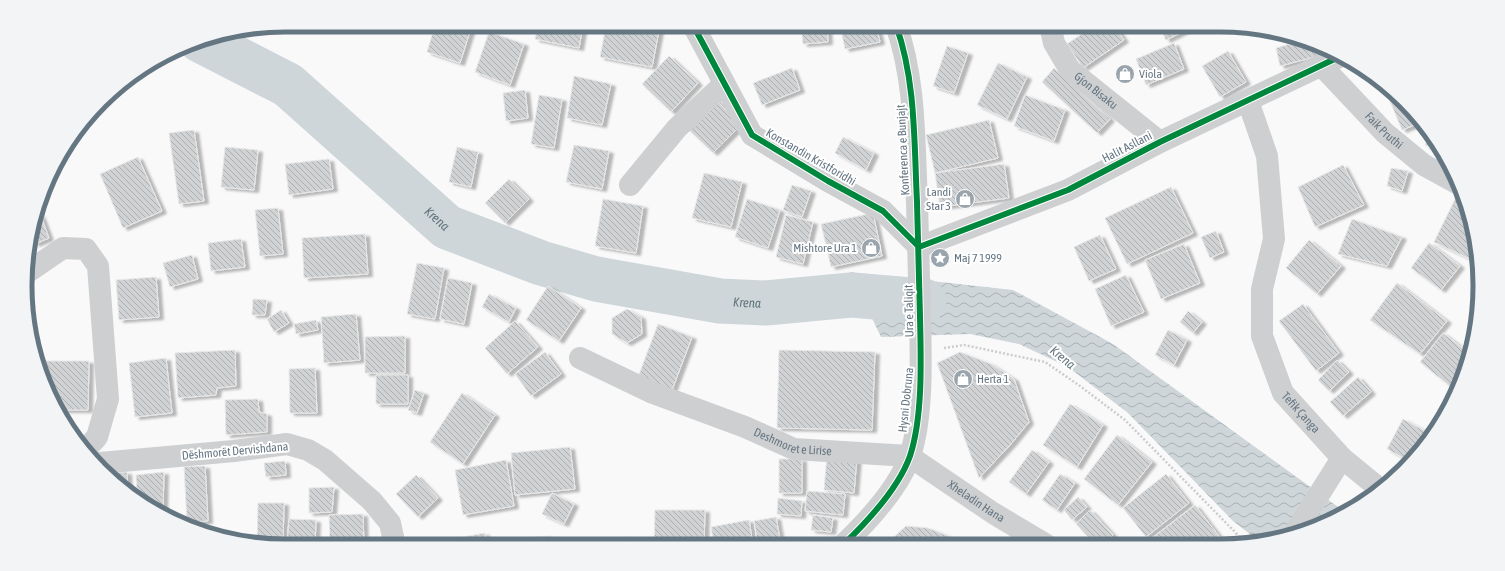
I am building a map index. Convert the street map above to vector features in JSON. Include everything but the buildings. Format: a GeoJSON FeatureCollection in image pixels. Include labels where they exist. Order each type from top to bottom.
{"type":"FeatureCollection","features":[{"type":"Feature","properties":{"kind":"street","name":"Konstandin Kristforidhi"},"geometry":{"type":"LineString","coordinates":[[697,32],[752,135],[828,181],[883,211],[919,247]]}},
{"type":"Feature","properties":{"kind":"street","name":"Konferenca e Bunjajt"},"geometry":{"type":"LineString","coordinates":[[899,32],[911,89],[919,247],[919,275]]}},
{"type":"Feature","properties":{"kind":"street","name":"Gjon Bisaku"},"geometry":{"type":"LineString","coordinates":[[1052,32],[1054,43],[1070,70],[1160,142]]}},
{"type":"Feature","properties":{"kind":"street","name":"Halit Asllani"},"geometry":{"type":"LineString","coordinates":[[919,247],[1068,190],[1160,142],[1334,59]]}},
{"type":"Feature","properties":{"kind":"street","name":"Faik Pruthi"},"geometry":{"type":"LineString","coordinates":[[1321,66],[1385,133],[1424,165],[1450,179]]}},
{"type":"Feature","properties":{"kind":"street"},"geometry":{"type":"LineString","coordinates":[[630,186],[677,128],[724,84]]}},
{"type":"Feature","properties":{"kind":"street","name":"Tefik Çanga"},"geometry":{"type":"LineString","coordinates":[[1248,101],[1267,156],[1274,239],[1262,289],[1262,336],[1283,393],[1342,458],[1376,485]]}},
{"type":"Feature","properties":{"kind":"street"},"geometry":{"type":"LineString","coordinates":[[33,269],[63,248],[86,249],[98,266],[108,399],[97,437],[89,446]]}},
{"type":"Feature","properties":{"kind":"street","name":"Ura e Taliqit"},"geometry":{"type":"LineString","coordinates":[[919,275],[921,348]]}},
{"type":"Feature","properties":{"kind":"street","name":"Hysni Dobruna"},"geometry":{"type":"LineString","coordinates":[[910,456],[916,424],[920,385],[921,348]]}},
{"type":"Feature","properties":{"kind":"street","name":"Deshmoret e Lirise"},"geometry":{"type":"LineString","coordinates":[[580,358],[653,393],[745,427],[794,449],[910,456]]}},
{"type":"Feature","properties":{"kind":"street","name":"Dëshmorët Dervishdana"},"geometry":{"type":"LineString","coordinates":[[104,463],[226,452],[287,444],[308,450],[325,460],[372,501],[390,523],[393,539]]}},
{"type":"Feature","properties":{"kind":"street"},"geometry":{"type":"LineString","coordinates":[[849,539],[862,526],[895,485],[910,456]]}},
{"type":"Feature","properties":{"kind":"street","name":"Xheladin Hana"},"geometry":{"type":"LineString","coordinates":[[910,456],[993,513],[1037,539]]}},
{"type":"Feature","properties":{"kind":"street"},"geometry":{"type":"LineString","coordinates":[[1299,527],[1342,458]]}},
{"type":"Feature","properties":{"kind":"path"},"geometry":{"type":"LineString","coordinates":[[921,348],[964,345],[1045,362],[1125,420],[1240,538]]}},
{"type":"Feature","properties":{"kind":"water"},"geometry":{"type":"Polygon","coordinates":[[[850,272],[1013,290],[1113,344],[1340,508],[1301,526],[1253,537],[1233,521],[1128,413],[1068,367],[1019,344],[970,334],[881,337],[850,272]]]}},
{"type":"Feature","properties":{"kind":"waterway","name":"Krena"},"geometry":{"type":"LineString","coordinates":[[208,44],[288,85],[447,227],[541,263],[596,279],[720,301],[766,303],[851,295],[924,301]]}},
{"type":"Feature","properties":{"kind":"cycle path"},"geometry":{"type":"LineString","coordinates":[[697,32],[752,135],[828,181],[883,211],[919,247],[1068,190],[1160,142],[1334,59]]}},
{"type":"Feature","properties":{"kind":"cycle path"},"geometry":{"type":"LineString","coordinates":[[849,539],[881,504],[905,468],[914,440],[919,406],[921,369],[913,112],[911,90],[903,46],[898,32]]}},
{"type":"Feature","properties":{"kind":"place","name":"Viola"},"geometry":{"type":"Point","coordinates":[1125,74]}},
{"type":"Feature","properties":{"kind":"place","name":"Landi Star 3"},"geometry":{"type":"Point","coordinates":[965,199]}},
{"type":"Feature","properties":{"kind":"place","name":"Mishtore Ura 1"},"geometry":{"type":"Point","coordinates":[871,248]}},
{"type":"Feature","properties":{"kind":"place","name":"Maj 7 1999"},"geometry":{"type":"Point","coordinates":[940,258]}},
{"type":"Feature","properties":{"kind":"place","name":"Herta 1"},"geometry":{"type":"Point","coordinates":[963,379]}}]}
